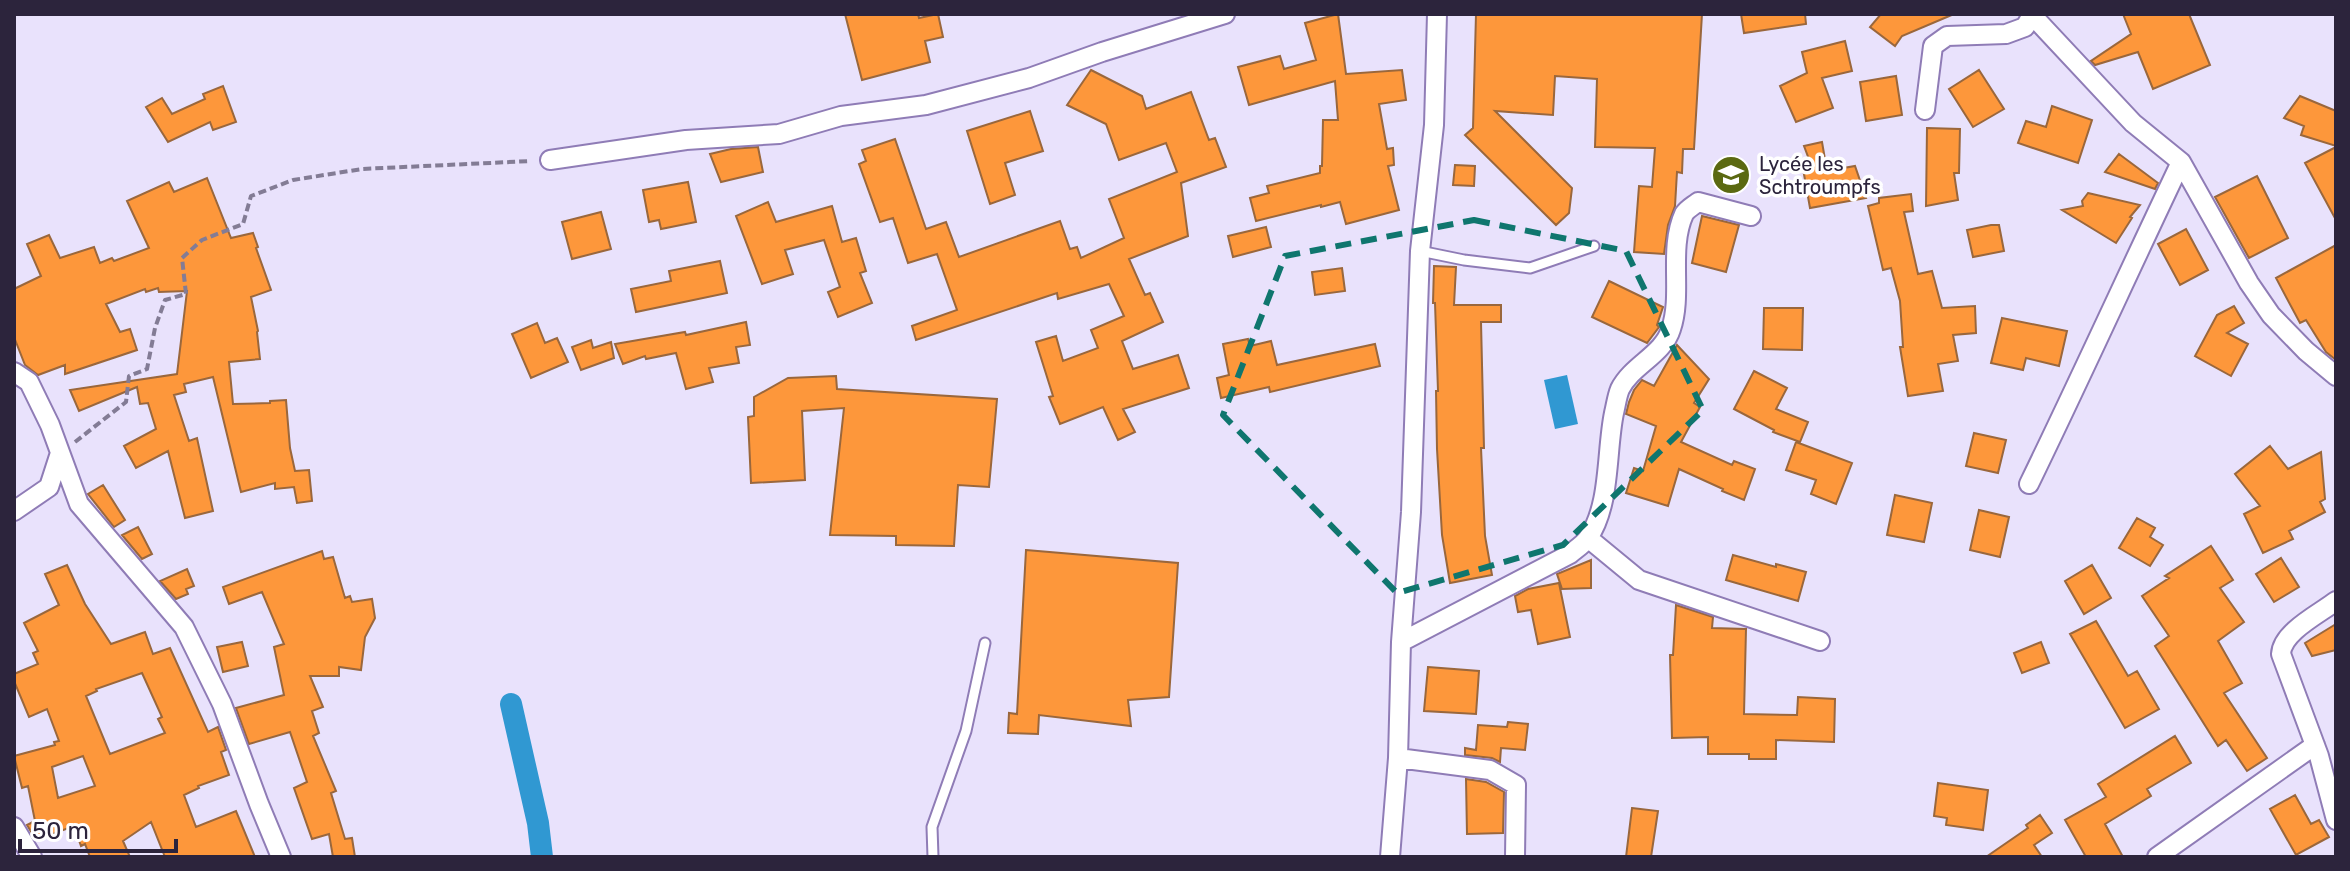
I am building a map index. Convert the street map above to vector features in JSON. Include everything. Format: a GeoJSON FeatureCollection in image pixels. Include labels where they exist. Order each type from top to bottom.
{"type":"FeatureCollection","features":[{"type":"Feature","properties":{"kind":"street"},"geometry":{"type":"LineString","coordinates":[[550,160],[686,140],[779,134],[841,116],[926,105],[1029,78],[1225,14]]}},
{"type":"Feature","properties":{"kind":"street"},"geometry":{"type":"LineString","coordinates":[[1390,857],[1411,512],[1420,251],[1434,125],[1437,14]]}},
{"type":"Feature","properties":{"kind":"street"},"geometry":{"type":"LineString","coordinates":[[1925,110],[1933,46],[1947,36],[2006,34],[2025,27],[2031,14],[2133,123],[2181,162],[2249,283],[2271,315],[2336,376]]}},
{"type":"Feature","properties":{"kind":"street"},"geometry":{"type":"LineString","coordinates":[[2029,484],[2181,162]]}},
{"type":"Feature","properties":{"kind":"street"},"geometry":{"type":"LineString","coordinates":[[1401,642],[1570,554],[1588,538],[1598,515],[1607,479],[1609,435],[1619,391],[1632,371],[1657,351],[1671,331],[1677,296],[1676,250],[1685,212],[1698,202],[1751,216]]}},
{"type":"Feature","properties":{"kind":"street"},"geometry":{"type":"LineString","coordinates":[[14,372],[29,382],[50,425],[79,504],[184,627],[222,704],[281,857]]}},
{"type":"Feature","properties":{"kind":"street"},"geometry":{"type":"LineString","coordinates":[[14,511],[49,487],[60,453]]}},
{"type":"Feature","properties":{"kind":"street"},"geometry":{"type":"LineString","coordinates":[[1588,538],[1639,580],[1820,641]]}},
{"type":"Feature","properties":{"kind":"street"},"geometry":{"type":"LineString","coordinates":[[2336,601],[2291,634],[2281,646],[2284,664],[2315,745],[2336,820]]}},
{"type":"Feature","properties":{"kind":"street"},"geometry":{"type":"LineString","coordinates":[[2157,857],[2315,745]]}},
{"type":"Feature","properties":{"kind":"street"},"geometry":{"type":"LineString","coordinates":[[1398,758],[1490,770],[1516,785],[1515,857]]}},
{"type":"Feature","properties":{"kind":"street"},"geometry":{"type":"LineString","coordinates":[[14,827],[32,857]]}},
{"type":"Feature","properties":{"kind":"lane"},"geometry":{"type":"LineString","coordinates":[[1420,251],[1530,268],[1594,246]]}},
{"type":"Feature","properties":{"kind":"lane"},"geometry":{"type":"LineString","coordinates":[[933,857],[932,827],[966,731],[985,643]]}},
{"type":"Feature","properties":{"kind":"path"},"geometry":{"type":"LineString","coordinates":[[60,453],[126,402],[129,376],[147,369],[155,328],[165,300],[186,294],[182,258],[202,240],[243,224],[251,196],[293,180],[362,169],[550,160]]}},
{"type":"Feature","properties":{"kind":"highlighted area"},"geometry":{"type":"Polygon","coordinates":[[[1474,220],[1626,251],[1703,410],[1563,545],[1397,593],[1223,415],[1285,256],[1474,220]]]}},
{"type":"Feature","properties":{"kind":"water"},"geometry":{"type":"Polygon","coordinates":[[[1567,375],[1578,424],[1555,429],[1544,380],[1567,375]]]}},
{"type":"Feature","properties":{"kind":"building"},"geometry":{"type":"Polygon","coordinates":[[[845,14],[918,14],[919,18],[938,14],[943,37],[925,41],[930,62],[862,80],[845,14]]]}},
{"type":"Feature","properties":{"kind":"building"},"geometry":{"type":"Polygon","coordinates":[[[1338,14],[1346,74],[1402,70],[1406,100],[1379,104],[1387,149],[1393,148],[1394,165],[1388,166],[1399,210],[1346,224],[1340,202],[1256,221],[1250,198],[1269,193],[1267,186],[1320,173],[1323,120],[1338,120],[1335,81],[1249,105],[1238,67],[1280,56],[1284,69],[1316,60],[1305,23],[1338,14]]]}},
{"type":"Feature","properties":{"kind":"building"},"geometry":{"type":"Polygon","coordinates":[[[1476,14],[1702,14],[1694,149],[1683,149],[1682,173],[1677,172],[1675,206],[1668,225],[1664,254],[1634,252],[1639,186],[1652,187],[1655,148],[1595,147],[1597,79],[1555,76],[1553,115],[1495,111],[1572,188],[1569,213],[1556,225],[1465,135],[1473,128],[1476,14]]]}},
{"type":"Feature","properties":{"kind":"building"},"geometry":{"type":"Polygon","coordinates":[[[1741,14],[1805,14],[1806,24],[1744,33],[1741,14]]]}},
{"type":"Feature","properties":{"kind":"building"},"geometry":{"type":"Polygon","coordinates":[[[1881,14],[1954,14],[1902,36],[1895,46],[1870,27],[1881,14]]]}},
{"type":"Feature","properties":{"kind":"building"},"geometry":{"type":"Polygon","coordinates":[[[2123,14],[2189,14],[2210,65],[2153,89],[2138,52],[2095,65],[2091,61],[2131,34],[2123,14]]]}},
{"type":"Feature","properties":{"kind":"building"},"geometry":{"type":"Polygon","coordinates":[[[1845,41],[1852,71],[1822,78],[1833,108],[1796,122],[1780,86],[1807,73],[1802,52],[1845,41]]]}},
{"type":"Feature","properties":{"kind":"building"},"geometry":{"type":"Polygon","coordinates":[[[1091,70],[1142,96],[1146,109],[1191,92],[1209,140],[1215,138],[1226,167],[1181,183],[1188,236],[1129,259],[1145,295],[1150,293],[1163,322],[1122,341],[1133,369],[1178,355],[1189,388],[1123,409],[1135,432],[1118,440],[1103,407],[1060,424],[1049,397],[1053,396],[1036,342],[1056,336],[1063,361],[1098,348],[1091,330],[1124,316],[1109,284],[1058,299],[1057,293],[916,340],[912,326],[957,310],[937,254],[908,263],[893,218],[880,222],[859,164],[866,161],[862,150],[895,139],[926,229],[946,222],[959,257],[1060,221],[1070,249],[1077,247],[1081,258],[1124,238],[1109,199],[1177,172],[1166,143],[1119,160],[1106,124],[1067,105],[1091,70]]]}},
{"type":"Feature","properties":{"kind":"building"},"geometry":{"type":"Polygon","coordinates":[[[1979,70],[2004,109],[1973,127],[1949,89],[1979,70]]]}},
{"type":"Feature","properties":{"kind":"building"},"geometry":{"type":"Polygon","coordinates":[[[1896,76],[1902,115],[1866,121],[1860,82],[1896,76]]]}},
{"type":"Feature","properties":{"kind":"building"},"geometry":{"type":"Polygon","coordinates":[[[223,86],[236,122],[213,130],[210,122],[168,142],[146,107],[162,98],[172,114],[205,99],[203,94],[223,86]]]}},
{"type":"Feature","properties":{"kind":"building"},"geometry":{"type":"Polygon","coordinates":[[[2300,96],[2336,111],[2336,146],[2301,135],[2304,126],[2284,118],[2300,96]]]}},
{"type":"Feature","properties":{"kind":"building"},"geometry":{"type":"Polygon","coordinates":[[[2052,106],[2092,120],[2078,163],[2018,143],[2026,121],[2046,127],[2052,106]]]}},
{"type":"Feature","properties":{"kind":"building"},"geometry":{"type":"Polygon","coordinates":[[[1030,111],[1043,151],[1005,163],[1015,195],[990,204],[967,131],[1030,111]]]}},
{"type":"Feature","properties":{"kind":"building"},"geometry":{"type":"Polygon","coordinates":[[[1927,128],[1960,129],[1959,173],[1954,173],[1958,200],[1926,206],[1927,128]]]}},
{"type":"Feature","properties":{"kind":"building"},"geometry":{"type":"Polygon","coordinates":[[[1822,142],[1827,171],[1855,166],[1866,198],[1810,208],[1802,163],[1810,162],[1804,146],[1822,142]]]}},
{"type":"Feature","properties":{"kind":"building"},"geometry":{"type":"Polygon","coordinates":[[[758,147],[763,172],[721,182],[710,154],[758,147]]]}},
{"type":"Feature","properties":{"kind":"building"},"geometry":{"type":"Polygon","coordinates":[[[2336,147],[2336,220],[2305,163],[2336,147]]]}},
{"type":"Feature","properties":{"kind":"building"},"geometry":{"type":"Polygon","coordinates":[[[2119,154],[2158,183],[2155,189],[2105,172],[2119,154]]]}},
{"type":"Feature","properties":{"kind":"building"},"geometry":{"type":"Polygon","coordinates":[[[1455,165],[1475,166],[1474,186],[1453,185],[1455,165]]]}},
{"type":"Feature","properties":{"kind":"building"},"geometry":{"type":"Polygon","coordinates":[[[2257,176],[2288,238],[2249,258],[2215,197],[2257,176]]]}},
{"type":"Feature","properties":{"kind":"building"},"geometry":{"type":"Polygon","coordinates":[[[207,178],[231,238],[253,233],[271,290],[251,297],[260,359],[229,362],[233,404],[286,400],[295,471],[309,470],[312,501],[297,503],[294,487],[275,489],[275,483],[241,492],[213,377],[184,384],[186,392],[174,395],[189,441],[197,438],[213,511],[185,518],[168,451],[136,468],[124,446],[156,429],[148,403],[140,404],[137,387],[79,411],[70,390],[177,374],[187,291],[159,292],[158,288],[146,292],[145,289],[106,304],[120,332],[130,329],[137,350],[65,374],[65,365],[38,375],[25,365],[14,337],[14,289],[41,276],[27,244],[49,235],[60,258],[94,247],[100,263],[112,258],[114,261],[149,248],[127,201],[169,182],[174,192],[207,178]]]}},
{"type":"Feature","properties":{"kind":"building"},"geometry":{"type":"Polygon","coordinates":[[[688,182],[696,222],[661,229],[659,220],[649,222],[643,190],[688,182]]]}},
{"type":"Feature","properties":{"kind":"building"},"geometry":{"type":"Polygon","coordinates":[[[2088,193],[2140,205],[2116,243],[2062,210],[2083,206],[2082,201],[2088,193]]]}},
{"type":"Feature","properties":{"kind":"building"},"geometry":{"type":"Polygon","coordinates":[[[1911,194],[1913,211],[1904,212],[1918,274],[1932,271],[1942,308],[1975,306],[1976,333],[1953,335],[1958,361],[1938,364],[1943,391],[1908,396],[1900,347],[1903,347],[1900,301],[1891,268],[1883,270],[1868,206],[1879,203],[1879,198],[1911,194]]]}},
{"type":"Feature","properties":{"kind":"building"},"geometry":{"type":"Polygon","coordinates":[[[768,202],[776,222],[832,206],[842,242],[856,238],[866,271],[860,273],[872,303],[838,317],[828,292],[840,287],[824,240],[785,250],[793,274],[762,284],[736,216],[768,202]]]}},
{"type":"Feature","properties":{"kind":"building"},"geometry":{"type":"Polygon","coordinates":[[[601,212],[611,249],[572,259],[562,222],[601,212]]]}},
{"type":"Feature","properties":{"kind":"building"},"geometry":{"type":"Polygon","coordinates":[[[1702,216],[1739,225],[1726,272],[1692,263],[1702,216]]]}},
{"type":"Feature","properties":{"kind":"building"},"geometry":{"type":"Polygon","coordinates":[[[1999,225],[2004,251],[1973,257],[1967,230],[1999,225]]]}},
{"type":"Feature","properties":{"kind":"building"},"geometry":{"type":"Polygon","coordinates":[[[1266,227],[1271,247],[1233,257],[1228,236],[1266,227]]]}},
{"type":"Feature","properties":{"kind":"building"},"geometry":{"type":"Polygon","coordinates":[[[2186,229],[2208,270],[2180,285],[2158,244],[2186,229]]]}},
{"type":"Feature","properties":{"kind":"building"},"geometry":{"type":"Polygon","coordinates":[[[2336,245],[2336,360],[2326,352],[2306,320],[2300,323],[2276,278],[2336,245]]]}},
{"type":"Feature","properties":{"kind":"building"},"geometry":{"type":"Polygon","coordinates":[[[720,261],[727,293],[636,312],[631,289],[671,281],[669,271],[720,261]]]}},
{"type":"Feature","properties":{"kind":"building"},"geometry":{"type":"Polygon","coordinates":[[[1434,266],[1456,267],[1454,305],[1501,305],[1501,322],[1481,322],[1484,448],[1481,448],[1485,536],[1492,575],[1450,583],[1442,535],[1437,449],[1434,266]]]}},
{"type":"Feature","properties":{"kind":"building"},"geometry":{"type":"Polygon","coordinates":[[[1342,268],[1345,291],[1315,295],[1312,272],[1342,268]]]}},
{"type":"Feature","properties":{"kind":"building"},"geometry":{"type":"Polygon","coordinates":[[[1609,281],[1663,307],[1659,327],[1647,343],[1592,317],[1609,281]]]}},
{"type":"Feature","properties":{"kind":"building"},"geometry":{"type":"Polygon","coordinates":[[[2234,306],[2244,323],[2227,333],[2248,344],[2231,376],[2195,356],[2217,315],[2234,306]]]}},
{"type":"Feature","properties":{"kind":"building"},"geometry":{"type":"Polygon","coordinates":[[[1764,308],[1803,308],[1802,350],[1763,349],[1764,308]]]}},
{"type":"Feature","properties":{"kind":"building"},"geometry":{"type":"Polygon","coordinates":[[[2002,318],[2067,331],[2059,366],[2026,358],[2023,370],[1991,363],[2002,318]]]}},
{"type":"Feature","properties":{"kind":"building"},"geometry":{"type":"Polygon","coordinates":[[[746,322],[750,345],[736,347],[739,363],[709,368],[713,382],[686,389],[676,353],[646,359],[645,356],[623,364],[615,344],[685,332],[686,335],[746,322]]]}},
{"type":"Feature","properties":{"kind":"building"},"geometry":{"type":"Polygon","coordinates":[[[537,323],[545,343],[557,338],[568,362],[531,378],[512,334],[537,323]]]}},
{"type":"Feature","properties":{"kind":"building"},"geometry":{"type":"Polygon","coordinates":[[[1248,339],[1250,346],[1271,341],[1277,365],[1375,344],[1380,366],[1270,392],[1269,387],[1221,398],[1217,378],[1229,375],[1223,344],[1248,339]]]}},
{"type":"Feature","properties":{"kind":"building"},"geometry":{"type":"Polygon","coordinates":[[[591,340],[593,348],[611,342],[614,358],[581,370],[572,347],[591,340]]]}},
{"type":"Feature","properties":{"kind":"building"},"geometry":{"type":"Polygon","coordinates":[[[1677,345],[1709,379],[1694,403],[1700,407],[1681,442],[1732,465],[1734,461],[1755,469],[1744,500],[1679,469],[1668,506],[1626,493],[1634,468],[1643,471],[1656,426],[1626,414],[1629,402],[1642,380],[1654,386],[1677,345]]]}},
{"type":"Feature","properties":{"kind":"building"},"geometry":{"type":"Polygon","coordinates":[[[1754,371],[1787,388],[1776,409],[1808,422],[1800,442],[1773,432],[1734,409],[1754,371]]]}},
{"type":"Feature","properties":{"kind":"building"},"geometry":{"type":"Polygon","coordinates":[[[836,376],[837,389],[997,399],[989,487],[958,485],[954,546],[896,545],[896,536],[830,535],[844,408],[802,411],[805,480],[751,483],[748,417],[754,416],[754,397],[788,378],[836,376]]]}},
{"type":"Feature","properties":{"kind":"building"},"geometry":{"type":"Polygon","coordinates":[[[1974,433],[2006,440],[1998,473],[1966,466],[1974,433]]]}},
{"type":"Feature","properties":{"kind":"building"},"geometry":{"type":"Polygon","coordinates":[[[1796,442],[1852,463],[1836,504],[1811,494],[1816,480],[1786,470],[1796,442]]]}},
{"type":"Feature","properties":{"kind":"building"},"geometry":{"type":"Polygon","coordinates":[[[2270,446],[2288,469],[2321,452],[2325,499],[2320,502],[2325,512],[2289,531],[2293,539],[2263,553],[2244,514],[2260,506],[2235,474],[2270,446]]]}},
{"type":"Feature","properties":{"kind":"building"},"geometry":{"type":"Polygon","coordinates":[[[103,485],[125,520],[114,527],[88,494],[103,485]]]}},
{"type":"Feature","properties":{"kind":"building"},"geometry":{"type":"Polygon","coordinates":[[[1895,495],[1932,503],[1924,542],[1887,535],[1895,495]]]}},
{"type":"Feature","properties":{"kind":"building"},"geometry":{"type":"Polygon","coordinates":[[[1979,510],[2009,517],[2000,557],[1970,550],[1979,510]]]}},
{"type":"Feature","properties":{"kind":"building"},"geometry":{"type":"Polygon","coordinates":[[[2137,518],[2155,528],[2150,537],[2163,545],[2150,566],[2119,548],[2137,518]]]}},
{"type":"Feature","properties":{"kind":"building"},"geometry":{"type":"Polygon","coordinates":[[[138,527],[152,554],[142,559],[122,535],[138,527]]]}},
{"type":"Feature","properties":{"kind":"building"},"geometry":{"type":"Polygon","coordinates":[[[2211,546],[2233,580],[2220,588],[2244,622],[2218,641],[2242,683],[2224,693],[2267,758],[2247,771],[2226,740],[2218,746],[2155,646],[2169,636],[2142,596],[2169,578],[2165,576],[2211,546]]]}},
{"type":"Feature","properties":{"kind":"building"},"geometry":{"type":"Polygon","coordinates":[[[1026,550],[1178,563],[1169,697],[1128,700],[1131,726],[1039,715],[1038,734],[1008,733],[1009,713],[1017,714],[1026,550]]]}},
{"type":"Feature","properties":{"kind":"building"},"geometry":{"type":"Polygon","coordinates":[[[322,551],[324,559],[333,557],[345,598],[350,596],[352,602],[372,599],[375,618],[365,637],[361,670],[339,667],[339,676],[310,676],[323,707],[312,711],[319,733],[313,736],[336,791],[331,793],[345,839],[352,838],[355,857],[333,857],[329,834],[312,839],[294,788],[307,782],[290,732],[249,744],[236,708],[284,695],[274,647],[284,644],[262,592],[229,604],[223,587],[322,551]]]}},
{"type":"Feature","properties":{"kind":"building"},"geometry":{"type":"Polygon","coordinates":[[[1733,555],[1806,572],[1798,601],[1726,580],[1733,555]]]}},
{"type":"Feature","properties":{"kind":"building"},"geometry":{"type":"Polygon","coordinates":[[[2281,558],[2299,587],[2274,602],[2256,574],[2281,558]]]}},
{"type":"Feature","properties":{"kind":"building"},"geometry":{"type":"Polygon","coordinates":[[[1591,560],[1591,588],[1562,589],[1557,574],[1591,560]]]}},
{"type":"Feature","properties":{"kind":"building"},"geometry":{"type":"Polygon","coordinates":[[[67,565],[85,604],[111,644],[145,632],[153,654],[170,648],[208,732],[218,727],[226,750],[221,752],[229,775],[198,786],[184,795],[196,827],[236,811],[255,857],[165,857],[151,822],[123,841],[130,857],[90,857],[85,844],[81,846],[74,826],[36,840],[27,825],[35,821],[28,786],[22,788],[14,756],[55,745],[54,742],[59,741],[47,709],[29,717],[14,674],[38,664],[33,653],[38,651],[24,623],[59,605],[45,574],[67,565]],[[142,673],[96,689],[86,696],[110,754],[165,733],[158,719],[162,717],[142,673]],[[83,756],[52,767],[58,798],[95,786],[83,756]]]}},
{"type":"Feature","properties":{"kind":"building"},"geometry":{"type":"Polygon","coordinates":[[[2092,565],[2111,598],[2084,614],[2065,581],[2092,565]]]}},
{"type":"Feature","properties":{"kind":"building"},"geometry":{"type":"Polygon","coordinates":[[[187,569],[194,586],[186,589],[188,594],[176,599],[160,581],[187,569]]]}},
{"type":"Feature","properties":{"kind":"building"},"geometry":{"type":"Polygon","coordinates":[[[1559,583],[1570,637],[1538,644],[1531,610],[1518,612],[1515,596],[1528,589],[1559,583]]]}},
{"type":"Feature","properties":{"kind":"building"},"geometry":{"type":"Polygon","coordinates":[[[1676,605],[1713,617],[1712,628],[1746,629],[1744,714],[1797,715],[1798,697],[1835,699],[1834,742],[1776,740],[1776,759],[1749,759],[1749,754],[1708,754],[1708,737],[1672,738],[1670,655],[1673,655],[1676,605]]]}},
{"type":"Feature","properties":{"kind":"building"},"geometry":{"type":"Polygon","coordinates":[[[2096,621],[2128,676],[2137,671],[2159,709],[2125,728],[2070,634],[2096,621]]]}},
{"type":"Feature","properties":{"kind":"building"},"geometry":{"type":"Polygon","coordinates":[[[2336,624],[2336,650],[2312,656],[2305,643],[2336,624]]]}},
{"type":"Feature","properties":{"kind":"building"},"geometry":{"type":"Polygon","coordinates":[[[242,642],[248,666],[223,672],[217,647],[242,642]]]}},
{"type":"Feature","properties":{"kind":"building"},"geometry":{"type":"Polygon","coordinates":[[[2041,642],[2049,663],[2022,673],[2014,653],[2041,642]]]}},
{"type":"Feature","properties":{"kind":"building"},"geometry":{"type":"Polygon","coordinates":[[[1428,667],[1479,671],[1476,714],[1424,711],[1428,667]]]}},
{"type":"Feature","properties":{"kind":"building"},"geometry":{"type":"Polygon","coordinates":[[[1508,722],[1528,724],[1525,750],[1501,748],[1500,762],[1465,755],[1465,748],[1476,750],[1478,725],[1507,727],[1508,722]]]}},
{"type":"Feature","properties":{"kind":"building"},"geometry":{"type":"Polygon","coordinates":[[[2175,736],[2191,763],[2147,789],[2151,796],[2105,824],[2123,857],[2086,857],[2065,820],[2106,797],[2098,784],[2175,736]]]}},
{"type":"Feature","properties":{"kind":"building"},"geometry":{"type":"Polygon","coordinates":[[[1466,779],[1486,782],[1504,792],[1503,833],[1467,834],[1466,779]]]}},
{"type":"Feature","properties":{"kind":"building"},"geometry":{"type":"Polygon","coordinates":[[[1938,783],[1988,790],[1983,830],[1946,825],[1947,818],[1934,816],[1938,783]]]}},
{"type":"Feature","properties":{"kind":"building"},"geometry":{"type":"Polygon","coordinates":[[[2295,795],[2311,824],[2319,820],[2329,837],[2296,855],[2270,809],[2295,795]]]}},
{"type":"Feature","properties":{"kind":"building"},"geometry":{"type":"Polygon","coordinates":[[[1632,808],[1658,811],[1651,857],[1626,857],[1632,808]]]}},
{"type":"Feature","properties":{"kind":"building"},"geometry":{"type":"Polygon","coordinates":[[[2040,815],[2052,833],[2034,845],[2042,857],[1986,857],[2028,828],[2026,825],[2040,815]]]}},
{"type":"Feature","properties":{"kind":"waterway"},"geometry":{"type":"LineString","coordinates":[[511,704],[538,823],[542,857]]}},
{"type":"Feature","properties":{"kind":"place","name":"Lycée les Schtroumpfs"},"geometry":{"type":"Point","coordinates":[1731,175]}}]}
